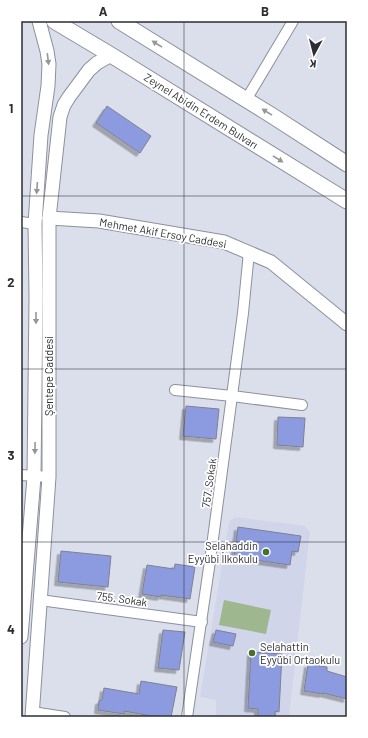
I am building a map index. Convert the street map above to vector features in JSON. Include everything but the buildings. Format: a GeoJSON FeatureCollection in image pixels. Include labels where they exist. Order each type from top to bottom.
{"type":"FeatureCollection","features":[{"type":"Feature","properties":{"kind":"main road","name":"Zeynel Abidin Erdem Bulvarı"},"geometry":{"type":"LineString","coordinates":[[54,21],[111,54],[347,201]]}},
{"type":"Feature","properties":{"kind":"main road"},"geometry":{"type":"LineString","coordinates":[[119,21],[271,114],[347,164]]}},
{"type":"Feature","properties":{"kind":"street"},"geometry":{"type":"LineString","coordinates":[[21,638],[34,477],[36,298],[34,224],[41,135],[48,86],[49,64],[48,51],[39,21]]}},
{"type":"Feature","properties":{"kind":"street"},"geometry":{"type":"LineString","coordinates":[[246,100],[293,21]]}},
{"type":"Feature","properties":{"kind":"street","name":"Şentepe Caddesi"},"geometry":{"type":"LineString","coordinates":[[32,714],[49,477],[49,218],[60,117],[64,105],[89,70],[111,54]]}},
{"type":"Feature","properties":{"kind":"street","name":"Mehmet Akif Ersoy Caddesi"},"geometry":{"type":"LineString","coordinates":[[49,218],[99,221],[224,242],[271,262],[347,324]]}},
{"type":"Feature","properties":{"kind":"street"},"geometry":{"type":"LineString","coordinates":[[21,222],[34,224]]}},
{"type":"Feature","properties":{"kind":"street","name":"757. Sokak"},"geometry":{"type":"LineString","coordinates":[[187,717],[202,622],[243,313],[249,252]]}},
{"type":"Feature","properties":{"kind":"street"},"geometry":{"type":"LineString","coordinates":[[176,390],[302,405]]}},
{"type":"Feature","properties":{"kind":"street"},"geometry":{"type":"LineString","coordinates":[[21,475],[49,477]]}},
{"type":"Feature","properties":{"kind":"street","name":"755. Sokak"},"geometry":{"type":"LineString","coordinates":[[40,600],[202,622]]}},
{"type":"Feature","properties":{"kind":"street"},"geometry":{"type":"LineString","coordinates":[[32,714],[66,717]]}},
{"type":"Feature","properties":{"kind":"shaded area","name":"Selahattin Eyyübi Ortaokulu"},"geometry":{"type":"Polygon","coordinates":[[[235,517],[305,526],[310,532],[289,717],[216,717],[216,700],[200,697],[229,522],[235,517]]]}},
{"type":"Feature","properties":{"kind":"green space"},"geometry":{"type":"Polygon","coordinates":[[[224,600],[271,610],[266,634],[219,625],[224,600]]]}},
{"type":"Feature","properties":{"kind":"place","name":"Selahaddin Eyyübi İlkokulu"},"geometry":{"type":"Point","coordinates":[266,552]}},
{"type":"Feature","properties":{"kind":"place","name":"Selahattin Eyyübi Ortaokulu"},"geometry":{"type":"Point","coordinates":[252,653]}}]}
